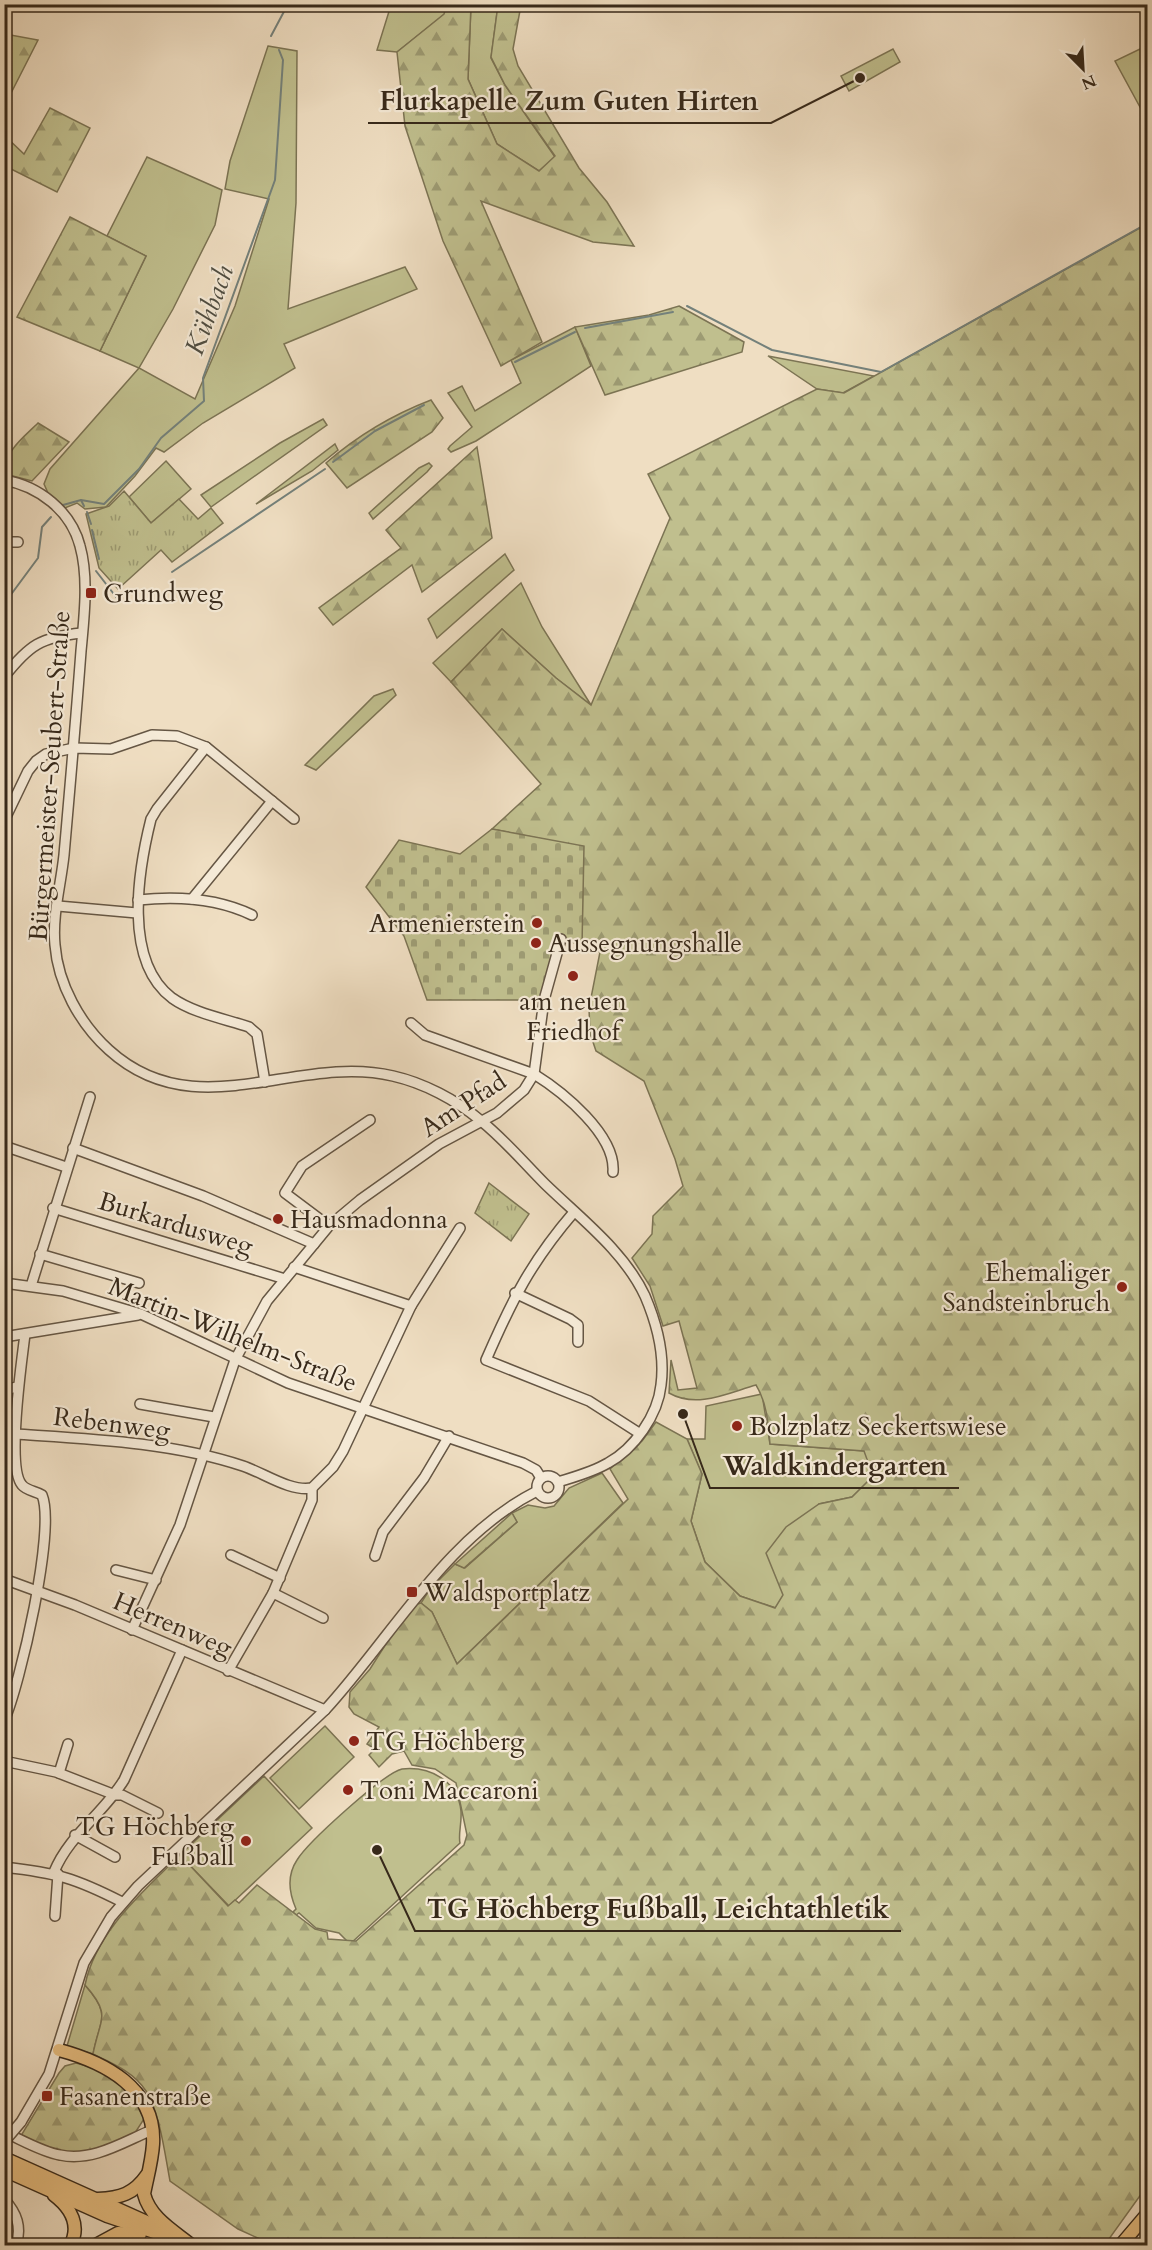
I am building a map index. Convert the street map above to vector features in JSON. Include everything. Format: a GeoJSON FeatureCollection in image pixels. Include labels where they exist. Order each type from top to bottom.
{"type":"FeatureCollection","features":[{"type":"Feature","properties":{"kind":"main road"},"geometry":{"type":"LineString","coordinates":[[58,2050],[95,2062],[118,2074],[144,2104],[153,2130],[154,2142],[144,2194],[149,2207],[158,2218],[192,2245]]}},
{"type":"Feature","properties":{"kind":"main road"},"geometry":{"type":"LineString","coordinates":[[4,2158],[164,2230],[173,2238]]}},
{"type":"Feature","properties":{"kind":"main road"},"geometry":{"type":"LineString","coordinates":[[4,2170],[118,2220],[192,2245]]}},
{"type":"Feature","properties":{"kind":"main road"},"geometry":{"type":"LineString","coordinates":[[95,2199],[122,2197],[137,2188],[147,2174]]}},
{"type":"Feature","properties":{"kind":"main road"},"geometry":{"type":"LineString","coordinates":[[44,2187],[60,2200],[74,2218],[75,2233],[70,2246]]}},
{"type":"Feature","properties":{"kind":"main road"},"geometry":{"type":"LineString","coordinates":[[1120,2246],[1148,2213]]}},
{"type":"Feature","properties":{"kind":"main road"},"geometry":{"type":"LineString","coordinates":[[94,2246],[118,2233],[173,2238]]}},
{"type":"Feature","properties":{"kind":"street","name":"Bürgermeister-Seubert-Straße"},"geometry":{"type":"LineString","coordinates":[[4,480],[34,489],[50,500],[74,529],[80,546],[83,566],[82,633],[74,748],[55,945],[67,991],[80,1016],[108,1050],[124,1063],[152,1077],[189,1087],[230,1087],[339,1072],[369,1072],[393,1076],[435,1092],[483,1122],[616,1253],[645,1297],[656,1328],[662,1368],[661,1389],[651,1419],[620,1454],[607,1464],[558,1482]]}},
{"type":"Feature","properties":{"kind":"street"},"geometry":{"type":"LineString","coordinates":[[4,542],[18,542]]}},
{"type":"Feature","properties":{"kind":"street"},"geometry":{"type":"LineString","coordinates":[[4,677],[21,654],[34,645],[45,640],[82,633]]}},
{"type":"Feature","properties":{"kind":"street"},"geometry":{"type":"LineString","coordinates":[[4,821],[28,771],[36,761],[58,750],[111,749],[152,735],[177,736],[206,747],[294,819]]}},
{"type":"Feature","properties":{"kind":"street"},"geometry":{"type":"LineString","coordinates":[[206,747],[151,819],[137,913],[142,949],[153,978],[173,998],[249,1027],[257,1034],[265,1082]]}},
{"type":"Feature","properties":{"kind":"street"},"geometry":{"type":"LineString","coordinates":[[192,899],[272,801]]}},
{"type":"Feature","properties":{"kind":"street"},"geometry":{"type":"LineString","coordinates":[[138,900],[192,899],[227,905],[252,915]]}},
{"type":"Feature","properties":{"kind":"street"},"geometry":{"type":"LineString","coordinates":[[58,906],[137,913]]}},
{"type":"Feature","properties":{"kind":"street","name":"Am Pfad"},"geometry":{"type":"LineString","coordinates":[[132,1630],[180,1525],[214,1417],[236,1360],[267,1301],[329,1226],[386,1180],[439,1144],[483,1122],[513,1102],[534,1074],[544,1000],[561,939]]}},
{"type":"Feature","properties":{"kind":"street"},"geometry":{"type":"LineString","coordinates":[[411,1023],[425,1035],[534,1074],[563,1096],[592,1124],[603,1138],[614,1160],[613,1172]]}},
{"type":"Feature","properties":{"kind":"street"},"geometry":{"type":"LineString","coordinates":[[31,1286],[66,1167],[90,1097]]}},
{"type":"Feature","properties":{"kind":"street"},"geometry":{"type":"LineString","coordinates":[[329,1226],[285,1193],[302,1166],[370,1120]]}},
{"type":"Feature","properties":{"kind":"street"},"geometry":{"type":"LineString","coordinates":[[4,1146],[66,1167]]}},
{"type":"Feature","properties":{"kind":"street"},"geometry":{"type":"LineString","coordinates":[[73,1148],[203,1196],[314,1244]]}},
{"type":"Feature","properties":{"kind":"street","name":"Burkardusweg"},"geometry":{"type":"LineString","coordinates":[[54,1208],[285,1279]]}},
{"type":"Feature","properties":{"kind":"street"},"geometry":{"type":"LineString","coordinates":[[574,1212],[551,1238],[515,1293],[486,1360],[589,1401],[639,1433]]}},
{"type":"Feature","properties":{"kind":"street"},"geometry":{"type":"LineString","coordinates":[[228,1671],[280,1578],[312,1500],[312,1488],[333,1467],[411,1306],[459,1228]]}},
{"type":"Feature","properties":{"kind":"street"},"geometry":{"type":"LineString","coordinates":[[40,1254],[139,1283]]}},
{"type":"Feature","properties":{"kind":"street"},"geometry":{"type":"LineString","coordinates":[[294,1267],[411,1306]]}},
{"type":"Feature","properties":{"kind":"street","name":"Martin-Wilhelm-Straße"},"geometry":{"type":"LineString","coordinates":[[4,1282],[63,1292],[141,1314],[288,1383],[449,1436],[531,1466],[541,1478]]}},
{"type":"Feature","properties":{"kind":"street"},"geometry":{"type":"LineString","coordinates":[[515,1293],[578,1325],[578,1342]]}},
{"type":"Feature","properties":{"kind":"street"},"geometry":{"type":"LineString","coordinates":[[4,1337],[141,1314]]}},
{"type":"Feature","properties":{"kind":"street"},"geometry":{"type":"LineString","coordinates":[[4,1721],[37,1592],[44,1534],[45,1502],[42,1496],[23,1487],[20,1482],[15,1434],[17,1387],[25,1334]]}},
{"type":"Feature","properties":{"kind":"street"},"geometry":{"type":"LineString","coordinates":[[4,1390],[17,1387]]}},
{"type":"Feature","properties":{"kind":"street"},"geometry":{"type":"LineString","coordinates":[[140,1404],[214,1417]]}},
{"type":"Feature","properties":{"kind":"street","name":"Rebenweg"},"geometry":{"type":"LineString","coordinates":[[15,1434],[123,1443],[203,1455],[246,1467],[298,1488],[312,1488]]}},
{"type":"Feature","properties":{"kind":"street"},"geometry":{"type":"LineString","coordinates":[[375,1556],[383,1532],[424,1478],[449,1436]]}},
{"type":"Feature","properties":{"kind":"street"},"geometry":{"type":"LineString","coordinates":[[551,1476],[558,1482],[558,1491],[550,1498],[541,1496],[537,1491],[537,1484],[541,1478],[551,1476]]}},
{"type":"Feature","properties":{"kind":"street"},"geometry":{"type":"LineString","coordinates":[[4,2142],[21,2122],[41,2091],[58,2050],[84,1963],[122,1902],[266,1763],[325,1710],[428,1583],[496,1516],[508,1506],[537,1491]]}},
{"type":"Feature","properties":{"kind":"street"},"geometry":{"type":"LineString","coordinates":[[231,1555],[280,1578]]}},
{"type":"Feature","properties":{"kind":"street"},"geometry":{"type":"LineString","coordinates":[[116,1570],[156,1580]]}},
{"type":"Feature","properties":{"kind":"street","name":"Herrenweg"},"geometry":{"type":"LineString","coordinates":[[4,1579],[325,1710]]}},
{"type":"Feature","properties":{"kind":"street"},"geometry":{"type":"LineString","coordinates":[[273,1593],[323,1618]]}},
{"type":"Feature","properties":{"kind":"street"},"geometry":{"type":"LineString","coordinates":[[55,1916],[56,1873],[61,1855],[75,1835],[115,1795],[182,1650]]}},
{"type":"Feature","properties":{"kind":"street"},"geometry":{"type":"LineString","coordinates":[[59,1773],[68,1744]]}},
{"type":"Feature","properties":{"kind":"street"},"geometry":{"type":"LineString","coordinates":[[4,1761],[59,1773],[115,1795],[122,1795],[158,1813]]}},
{"type":"Feature","properties":{"kind":"street"},"geometry":{"type":"LineString","coordinates":[[75,1835],[115,1857]]}},
{"type":"Feature","properties":{"kind":"street"},"geometry":{"type":"LineString","coordinates":[[4,1867],[56,1873],[83,1882],[122,1902]]}},
{"type":"Feature","properties":{"kind":"street"},"geometry":{"type":"LineString","coordinates":[[4,2132],[58,2155],[75,2157],[95,2155],[153,2130]]}},
{"type":"Feature","properties":{"kind":"street"},"geometry":{"type":"LineString","coordinates":[[4,2199],[17,2216],[20,2226],[16,2246]]}},
{"type":"Feature","properties":{"kind":"green space"},"geometry":{"type":"Polygon","coordinates":[[[391,5],[447,5],[445,14],[397,52],[377,50],[391,5]]]}},
{"type":"Feature","properties":{"kind":"green space"},"geometry":{"type":"Polygon","coordinates":[[[447,5],[471,5],[468,79],[497,144],[539,171],[555,156],[505,85],[491,57],[498,5],[521,5],[513,49],[518,66],[579,168],[607,202],[634,246],[593,242],[481,201],[542,342],[501,366],[443,241],[405,126],[397,52],[444,14],[447,5]]]}},
{"type":"Feature","properties":{"kind":"green space"},"geometry":{"type":"Polygon","coordinates":[[[471,5],[498,5],[491,58],[505,85],[555,157],[539,171],[497,144],[468,79],[471,5]]]}},
{"type":"Feature","properties":{"kind":"green space"},"geometry":{"type":"Polygon","coordinates":[[[4,34],[38,40],[5,105],[4,34]]]}},
{"type":"Feature","properties":{"kind":"green space"},"geometry":{"type":"Polygon","coordinates":[[[268,46],[297,51],[296,203],[288,309],[405,267],[417,289],[284,344],[295,368],[203,423],[164,452],[156,448],[135,476],[106,507],[85,509],[77,503],[65,508],[48,493],[44,484],[50,469],[139,368],[195,399],[235,306],[269,199],[225,189],[230,161],[268,46]]]}},
{"type":"Feature","properties":{"kind":"green space"},"geometry":{"type":"Polygon","coordinates":[[[893,49],[900,62],[849,91],[841,76],[893,49]]]}},
{"type":"Feature","properties":{"kind":"green space"},"geometry":{"type":"Polygon","coordinates":[[[1140,49],[1147,62],[1147,120],[1115,61],[1140,49]]]}},
{"type":"Feature","properties":{"kind":"green space"},"geometry":{"type":"Polygon","coordinates":[[[50,108],[90,128],[57,192],[5,166],[5,136],[24,154],[50,108]]]}},
{"type":"Feature","properties":{"kind":"green space"},"geometry":{"type":"Polygon","coordinates":[[[147,157],[222,190],[215,225],[173,309],[139,368],[100,351],[146,256],[107,236],[147,157]]]}},
{"type":"Feature","properties":{"kind":"green space"},"geometry":{"type":"Polygon","coordinates":[[[70,217],[146,256],[100,351],[17,317],[70,217]]]}},
{"type":"Feature","properties":{"kind":"green space"},"geometry":{"type":"Polygon","coordinates":[[[1147,224],[1147,2186],[1109,2239],[1100,2245],[273,2245],[238,2229],[170,2181],[158,2122],[146,2091],[129,2073],[93,2054],[102,2017],[99,2003],[85,1985],[99,1947],[110,1930],[137,1898],[180,1855],[228,1906],[235,1900],[239,1903],[257,1885],[315,1929],[327,1932],[328,1939],[356,1941],[464,1845],[467,1835],[456,1783],[435,1769],[412,1765],[404,1751],[392,1754],[379,1767],[369,1755],[375,1749],[367,1744],[379,1727],[354,1714],[349,1707],[350,1692],[370,1669],[398,1625],[414,1605],[421,1603],[432,1612],[457,1664],[628,1499],[610,1469],[642,1441],[656,1422],[687,1439],[702,1474],[691,1521],[705,1562],[740,1596],[775,1608],[783,1595],[766,1553],[786,1527],[819,1504],[852,1497],[873,1476],[864,1451],[770,1444],[765,1406],[756,1385],[701,1400],[680,1398],[669,1393],[671,1360],[678,1390],[697,1388],[679,1321],[663,1326],[650,1286],[632,1258],[652,1234],[653,1216],[683,1186],[675,1159],[644,1081],[596,1051],[590,1033],[589,1008],[600,952],[582,945],[583,847],[492,829],[541,784],[451,682],[502,629],[556,678],[591,705],[670,518],[648,474],[817,389],[844,393],[1147,224]]]}},
{"type":"Feature","properties":{"kind":"green space"},"geometry":{"type":"Polygon","coordinates":[[[679,306],[744,342],[742,352],[605,395],[575,327],[649,315],[679,306]]]}},
{"type":"Feature","properties":{"kind":"green space"},"geometry":{"type":"Polygon","coordinates":[[[575,327],[591,366],[476,441],[451,452],[448,449],[472,427],[448,393],[462,386],[475,411],[521,383],[511,360],[575,327]]]}},
{"type":"Feature","properties":{"kind":"green space"},"geometry":{"type":"Polygon","coordinates":[[[768,356],[874,376],[843,393],[817,389],[768,356]]]}},
{"type":"Feature","properties":{"kind":"green space"},"geometry":{"type":"Polygon","coordinates":[[[431,400],[443,418],[432,432],[347,488],[326,463],[376,427],[402,412],[431,400]]]}},
{"type":"Feature","properties":{"kind":"green space"},"geometry":{"type":"Polygon","coordinates":[[[323,419],[327,425],[211,507],[201,495],[280,443],[323,419]]]}},
{"type":"Feature","properties":{"kind":"green space"},"geometry":{"type":"Polygon","coordinates":[[[38,423],[69,442],[32,481],[5,474],[11,452],[38,423]]]}},
{"type":"Feature","properties":{"kind":"green space"},"geometry":{"type":"Polygon","coordinates":[[[335,444],[338,450],[312,471],[256,504],[335,444]]]}},
{"type":"Feature","properties":{"kind":"green space"},"geometry":{"type":"Polygon","coordinates":[[[477,447],[492,538],[422,592],[412,565],[333,625],[319,608],[401,548],[386,530],[477,447]]]}},
{"type":"Feature","properties":{"kind":"green space"},"geometry":{"type":"Polygon","coordinates":[[[166,461],[191,489],[151,523],[129,497],[166,461]]]}},
{"type":"Feature","properties":{"kind":"green space"},"geometry":{"type":"Polygon","coordinates":[[[429,463],[432,466],[427,472],[373,519],[369,513],[419,468],[429,463]]]}},
{"type":"Feature","properties":{"kind":"green space"},"geometry":{"type":"Polygon","coordinates":[[[124,491],[151,523],[179,499],[198,519],[211,508],[223,523],[172,562],[161,550],[118,589],[99,568],[86,514],[109,506],[124,491]]]}},
{"type":"Feature","properties":{"kind":"green space"},"geometry":{"type":"Polygon","coordinates":[[[505,554],[514,570],[437,638],[428,619],[505,554]]]}},
{"type":"Feature","properties":{"kind":"green space"},"geometry":{"type":"Polygon","coordinates":[[[521,583],[542,627],[591,705],[556,678],[502,629],[451,682],[433,663],[521,583]]]}},
{"type":"Feature","properties":{"kind":"green space"},"geometry":{"type":"Polygon","coordinates":[[[393,689],[396,695],[316,770],[305,765],[374,696],[393,689]]]}},
{"type":"Feature","properties":{"kind":"green space"},"geometry":{"type":"Polygon","coordinates":[[[492,829],[584,846],[582,945],[561,939],[544,1000],[427,1000],[404,936],[366,887],[399,840],[460,854],[492,829]]]}},
{"type":"Feature","properties":{"kind":"green space"},"geometry":{"type":"Polygon","coordinates":[[[489,1183],[529,1214],[511,1241],[475,1213],[489,1183]]]}},
{"type":"Feature","properties":{"kind":"green space"},"geometry":{"type":"Polygon","coordinates":[[[762,1394],[770,1444],[865,1451],[874,1476],[852,1497],[819,1504],[784,1595],[776,1608],[740,1596],[705,1562],[691,1521],[702,1474],[687,1439],[705,1439],[706,1406],[762,1394]]]}},
{"type":"Feature","properties":{"kind":"green space"},"geometry":{"type":"Polygon","coordinates":[[[14,1402],[14,1470],[5,1472],[5,1404],[14,1402]]]}},
{"type":"Feature","properties":{"kind":"green space"},"geometry":{"type":"Polygon","coordinates":[[[602,1473],[623,1503],[457,1664],[432,1612],[421,1603],[430,1589],[455,1564],[465,1568],[517,1522],[512,1513],[528,1505],[545,1508],[554,1506],[569,1488],[602,1473]]]}},
{"type":"Feature","properties":{"kind":"green space"},"geometry":{"type":"Polygon","coordinates":[[[512,1513],[517,1522],[464,1568],[455,1564],[512,1513]]]}},
{"type":"Feature","properties":{"kind":"green space"},"geometry":{"type":"Polygon","coordinates":[[[325,1726],[354,1757],[299,1809],[270,1778],[325,1726]]]}},
{"type":"Feature","properties":{"kind":"green space"},"geometry":{"type":"Polygon","coordinates":[[[402,1769],[432,1773],[441,1778],[454,1791],[461,1811],[460,1843],[350,1944],[339,1933],[316,1928],[299,1913],[296,1915],[293,1912],[296,1909],[290,1878],[297,1860],[330,1824],[380,1782],[402,1769]]]}},
{"type":"Feature","properties":{"kind":"green space","name":"TG Höchberg Fußball"},"geometry":{"type":"Polygon","coordinates":[[[264,1776],[312,1828],[229,1906],[180,1855],[264,1776]]]}},
{"type":"Feature","properties":{"kind":"green space"},"geometry":{"type":"Polygon","coordinates":[[[85,1985],[99,2004],[102,2018],[93,2054],[67,2046],[85,1985]]]}},
{"type":"Feature","properties":{"kind":"green space"},"geometry":{"type":"Polygon","coordinates":[[[76,2063],[110,2075],[131,2096],[144,2119],[131,2139],[75,2157],[19,2139],[59,2073],[65,2066],[76,2063]]]}},
{"type":"Feature","properties":{"kind":"waterway","name":"Kühbach"},"geometry":{"type":"LineString","coordinates":[[271,36],[288,4]]}},
{"type":"Feature","properties":{"kind":"waterway","name":"Kühbach"},"geometry":{"type":"LineString","coordinates":[[63,505],[81,500],[104,504],[139,469],[161,438],[204,401],[203,378],[275,180],[283,60],[279,50]]}},
{"type":"Feature","properties":{"kind":"waterway"},"geometry":{"type":"LineString","coordinates":[[687,306],[772,350],[881,372],[1148,223]]}},
{"type":"Feature","properties":{"kind":"waterway"},"geometry":{"type":"LineString","coordinates":[[585,328],[673,312]]}},
{"type":"Feature","properties":{"kind":"waterway"},"geometry":{"type":"LineString","coordinates":[[515,362],[575,332]]}},
{"type":"Feature","properties":{"kind":"waterway"},"geometry":{"type":"LineString","coordinates":[[333,462],[375,431],[424,405]]}},
{"type":"Feature","properties":{"kind":"waterway"},"geometry":{"type":"LineString","coordinates":[[172,572],[325,469]]}},
{"type":"Feature","properties":{"kind":"waterway","name":"Kühbach"},"geometry":{"type":"LineString","coordinates":[[81,500],[84,506]]}},
{"type":"Feature","properties":{"kind":"waterway"},"geometry":{"type":"LineString","coordinates":[[87,512],[91,524]]}},
{"type":"Feature","properties":{"kind":"waterway","name":"Kühbach"},"geometry":{"type":"LineString","coordinates":[[4,604],[38,558],[42,527],[51,517]]}},
{"type":"Feature","properties":{"kind":"waterway"},"geometry":{"type":"LineString","coordinates":[[92,530],[99,559]]}},
{"type":"Feature","properties":{"kind":"waterway"},"geometry":{"type":"LineString","coordinates":[[96,571],[120,602]]}},
{"type":"Feature","properties":{"kind":"place","name":"Flurkapelle Zum Guten Hirten"},"geometry":{"type":"Point","coordinates":[860,78]}},
{"type":"Feature","properties":{"kind":"place","name":"Grundweg"},"geometry":{"type":"Point","coordinates":[91,593]}},
{"type":"Feature","properties":{"kind":"place","name":"Armenierstein"},"geometry":{"type":"Point","coordinates":[537,923]}},
{"type":"Feature","properties":{"kind":"place","name":"Aussegnungshalle"},"geometry":{"type":"Point","coordinates":[536,943]}},
{"type":"Feature","properties":{"kind":"place","name":"am neuen Friedhof"},"geometry":{"type":"Point","coordinates":[573,976]}},
{"type":"Feature","properties":{"kind":"place","name":"Hausmadonna"},"geometry":{"type":"Point","coordinates":[278,1219]}},
{"type":"Feature","properties":{"kind":"place","name":"Ehemaliger Sandsteinbruch"},"geometry":{"type":"Point","coordinates":[1122,1287]}},
{"type":"Feature","properties":{"kind":"place","name":"Waldkindergarten"},"geometry":{"type":"Point","coordinates":[683,1414]}},
{"type":"Feature","properties":{"kind":"place","name":"Bolzplatz Seckertswiese"},"geometry":{"type":"Point","coordinates":[737,1426]}},
{"type":"Feature","properties":{"kind":"place","name":"Waldsportplatz"},"geometry":{"type":"Point","coordinates":[412,1592]}},
{"type":"Feature","properties":{"kind":"place","name":"TG Höchberg"},"geometry":{"type":"Point","coordinates":[354,1741]}},
{"type":"Feature","properties":{"kind":"place","name":"Toni Maccaroni"},"geometry":{"type":"Point","coordinates":[348,1790]}},
{"type":"Feature","properties":{"kind":"place","name":"TG Höchberg Fußball"},"geometry":{"type":"Point","coordinates":[246,1841]}},
{"type":"Feature","properties":{"kind":"place","name":"TG Höchberg Fußball, Leichtathletik"},"geometry":{"type":"Point","coordinates":[377,1850]}},
{"type":"Feature","properties":{"kind":"place","name":"Fasanenstraße"},"geometry":{"type":"Point","coordinates":[47,2096]}}]}
